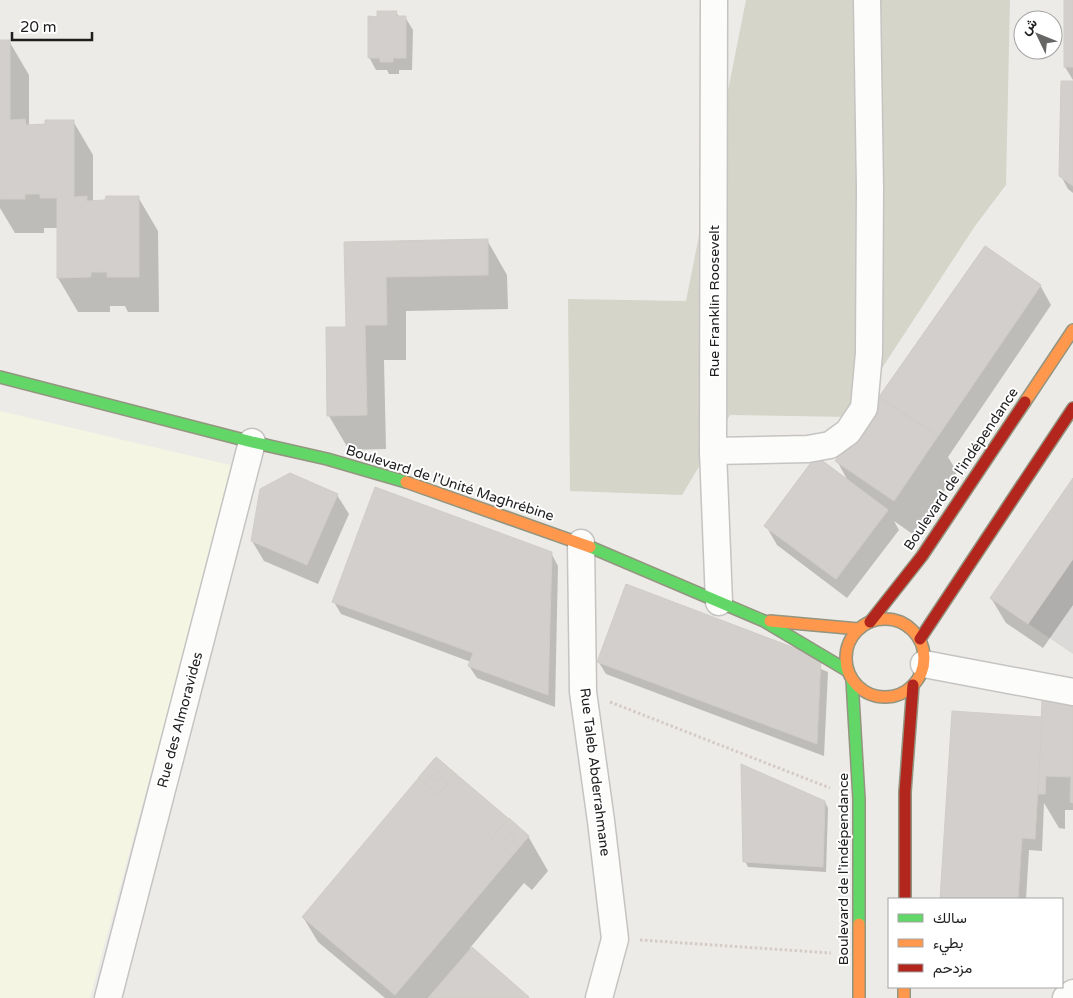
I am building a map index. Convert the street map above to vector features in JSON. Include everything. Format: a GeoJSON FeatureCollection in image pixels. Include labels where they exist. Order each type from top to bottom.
{"type":"FeatureCollection","features":[{"type":"Feature","properties":{"kind":"main road","name":"Boulevard de l'indépendance"},"geometry":{"type":"LineString","coordinates":[[870,622],[922,556],[1073,330]]}},
{"type":"Feature","properties":{"kind":"main road","name":"Boulevard de l'Unité Maghrébine"},"geometry":{"type":"LineString","coordinates":[[0,378],[389,476],[582,543],[764,621],[850,675]]}},
{"type":"Feature","properties":{"kind":"main road"},"geometry":{"type":"LineString","coordinates":[[905,898],[905,792],[919,663],[913,630],[893,619],[881,619],[870,622],[859,629],[852,637],[847,648],[846,660],[850,675],[860,688],[870,694],[882,697],[904,692],[919,663],[1073,408]]}},
{"type":"Feature","properties":{"kind":"main road","name":"Boulevard de l'Unité Maghrébine"},"geometry":{"type":"LineString","coordinates":[[764,621],[859,629]]}},
{"type":"Feature","properties":{"kind":"main road","name":"Boulevard de l'indépendance"},"geometry":{"type":"LineString","coordinates":[[850,675],[859,800],[859,998]]}},
{"type":"Feature","properties":{"kind":"street","name":"Rue Franklin Roosevelt"},"geometry":{"type":"LineString","coordinates":[[714,0],[713,451],[718,602]]}},
{"type":"Feature","properties":{"kind":"street"},"geometry":{"type":"LineString","coordinates":[[713,451],[808,449],[830,446],[848,432],[864,408],[869,343],[870,188],[867,0]]}},
{"type":"Feature","properties":{"kind":"street","name":"Rue des Almoravides"},"geometry":{"type":"LineString","coordinates":[[108,998],[252,442]]}},
{"type":"Feature","properties":{"kind":"street","name":"Rue Taleb Abderrahmane"},"geometry":{"type":"LineString","coordinates":[[582,543],[583,692],[615,939],[598,998]]}},
{"type":"Feature","properties":{"kind":"street"},"geometry":{"type":"LineString","coordinates":[[919,663],[1073,692]]}},
{"type":"Feature","properties":{"kind":"street"},"geometry":{"type":"LineString","coordinates":[[1066,998],[1073,993]]}},
{"type":"Feature","properties":{"kind":"path"},"geometry":{"type":"LineString","coordinates":[[583,692],[859,800]]}},
{"type":"Feature","properties":{"kind":"path"},"geometry":{"type":"LineString","coordinates":[[615,939],[821,951],[858,958]]}},
{"type":"Feature","properties":{"kind":"shaded area"},"geometry":{"type":"Polygon","coordinates":[[[746,0],[1010,0],[1006,185],[975,226],[850,417],[730,415],[682,495],[570,491],[568,299],[686,301],[746,0]]]}},
{"type":"Feature","properties":{"kind":"shaded area"},"geometry":{"type":"Polygon","coordinates":[[[0,411],[234,466],[90,998],[0,998],[0,411]]]}},
{"type":"Feature","properties":{"kind":"shaded area"},"geometry":{"type":"Polygon","coordinates":[[[1073,478],[1073,654],[990,598],[1073,478]]]}},
{"type":"Feature","properties":{"kind":"building"},"geometry":{"type":"Polygon","coordinates":[[[1064,0],[1073,0],[1073,67],[1064,67],[1064,0]]]}},
{"type":"Feature","properties":{"kind":"building"},"geometry":{"type":"Polygon","coordinates":[[[377,11],[397,11],[396,16],[406,16],[406,58],[393,58],[393,62],[380,62],[380,58],[368,58],[368,16],[377,17],[377,11]]]}},
{"type":"Feature","properties":{"kind":"building"},"geometry":{"type":"Polygon","coordinates":[[[0,40],[10,40],[10,120],[25,119],[26,125],[45,124],[45,120],[74,120],[74,197],[87,196],[87,201],[105,200],[106,196],[139,196],[139,277],[107,277],[107,272],[91,272],[91,277],[57,278],[57,198],[40,198],[40,194],[25,194],[25,199],[0,199],[0,40]]]}},
{"type":"Feature","properties":{"kind":"building"},"geometry":{"type":"Polygon","coordinates":[[[1061,81],[1073,81],[1073,186],[1059,176],[1061,81]]]}},
{"type":"Feature","properties":{"kind":"building"},"geometry":{"type":"Polygon","coordinates":[[[488,239],[488,275],[386,277],[387,325],[365,325],[367,415],[327,416],[326,327],[346,327],[344,242],[488,239]]]}},
{"type":"Feature","properties":{"kind":"building"},"geometry":{"type":"Polygon","coordinates":[[[985,246],[1041,285],[938,436],[879,397],[985,246]]]}},
{"type":"Feature","properties":{"kind":"building"},"geometry":{"type":"Polygon","coordinates":[[[985,246],[1041,285],[938,436],[879,397],[985,246]]]}},
{"type":"Feature","properties":{"kind":"building"},"geometry":{"type":"Polygon","coordinates":[[[879,397],[938,436],[894,501],[835,461],[879,397]]]}},
{"type":"Feature","properties":{"kind":"building"},"geometry":{"type":"Polygon","coordinates":[[[816,456],[888,510],[836,579],[764,526],[816,456]]]}},
{"type":"Feature","properties":{"kind":"building"},"geometry":{"type":"Polygon","coordinates":[[[816,456],[888,510],[836,579],[764,526],[816,456]]]}},
{"type":"Feature","properties":{"kind":"building"},"geometry":{"type":"Polygon","coordinates":[[[290,473],[338,494],[307,565],[251,541],[260,489],[290,473]]]}},
{"type":"Feature","properties":{"kind":"building"},"geometry":{"type":"Polygon","coordinates":[[[1073,478],[1073,559],[1028,624],[990,598],[1073,478]]]}},
{"type":"Feature","properties":{"kind":"building"},"geometry":{"type":"Polygon","coordinates":[[[375,487],[552,552],[548,695],[468,666],[473,653],[332,602],[375,487]]]}},
{"type":"Feature","properties":{"kind":"building"},"geometry":{"type":"Polygon","coordinates":[[[626,584],[821,658],[817,744],[597,662],[626,584]]]}},
{"type":"Feature","properties":{"kind":"building"},"geometry":{"type":"Polygon","coordinates":[[[1042,701],[1073,703],[1073,803],[1070,802],[1071,777],[1046,776],[1045,794],[1038,794],[1042,701]]]}},
{"type":"Feature","properties":{"kind":"building"},"geometry":{"type":"Polygon","coordinates":[[[952,711],[1042,717],[1035,839],[1022,838],[1018,898],[940,898],[952,711]]]}},
{"type":"Feature","properties":{"kind":"building"},"geometry":{"type":"Polygon","coordinates":[[[436,757],[529,836],[395,995],[302,917],[436,757]]]}},
{"type":"Feature","properties":{"kind":"building"},"geometry":{"type":"Polygon","coordinates":[[[436,757],[456,774],[438,794],[418,778],[436,757]]]}},
{"type":"Feature","properties":{"kind":"building"},"geometry":{"type":"Polygon","coordinates":[[[741,764],[825,801],[823,867],[743,862],[741,764]]]}},
{"type":"Feature","properties":{"kind":"building"},"geometry":{"type":"Polygon","coordinates":[[[437,771],[442,775],[437,781],[431,777],[437,771]]]}},
{"type":"Feature","properties":{"kind":"building"},"geometry":{"type":"Polygon","coordinates":[[[509,818],[529,836],[512,856],[491,839],[509,818]]]}},
{"type":"Feature","properties":{"kind":"building"},"geometry":{"type":"Polygon","coordinates":[[[510,832],[516,836],[511,842],[505,838],[510,832]]]}},
{"type":"Feature","properties":{"kind":"building"},"geometry":{"type":"Polygon","coordinates":[[[472,947],[529,997],[428,998],[472,947]]]}},
{"type":"Feature","properties":{"kind":"traffic: fast"},"geometry":{"type":"LineString","coordinates":[[0,377],[252,442],[327,459],[406,482]]}},
{"type":"Feature","properties":{"kind":"traffic: fast"},"geometry":{"type":"LineString","coordinates":[[590,547],[764,621],[848,671]]}},
{"type":"Feature","properties":{"kind":"traffic: fast"},"geometry":{"type":"LineString","coordinates":[[852,680],[859,799],[859,924]]}},
{"type":"Feature","properties":{"kind":"traffic: slow"},"geometry":{"type":"LineString","coordinates":[[1025,402],[1073,330]]}},
{"type":"Feature","properties":{"kind":"traffic: slow"},"geometry":{"type":"LineString","coordinates":[[406,482],[590,547]]}},
{"type":"Feature","properties":{"kind":"traffic: slow"},"geometry":{"type":"LineString","coordinates":[[885,619],[900,622],[917,636],[921,643],[924,658],[921,673],[907,690],[900,694],[885,697],[870,694],[853,680],[849,673],[846,658],[849,643],[863,626],[870,622],[885,619]]}},
{"type":"Feature","properties":{"kind":"traffic: slow"},"geometry":{"type":"LineString","coordinates":[[770,621],[859,629]]}},
{"type":"Feature","properties":{"kind":"traffic: slow"},"geometry":{"type":"LineString","coordinates":[[859,924],[859,998]]}},
{"type":"Feature","properties":{"kind":"traffic: slow"},"geometry":{"type":"LineString","coordinates":[[904,988],[904,998]]}},
{"type":"Feature","properties":{"kind":"traffic: jam"},"geometry":{"type":"LineString","coordinates":[[870,622],[922,556],[1025,402]]}},
{"type":"Feature","properties":{"kind":"traffic: jam"},"geometry":{"type":"LineString","coordinates":[[920,639],[1073,408]]}},
{"type":"Feature","properties":{"kind":"traffic: jam"},"geometry":{"type":"LineString","coordinates":[[905,898],[905,792],[913,685]]}}]}
